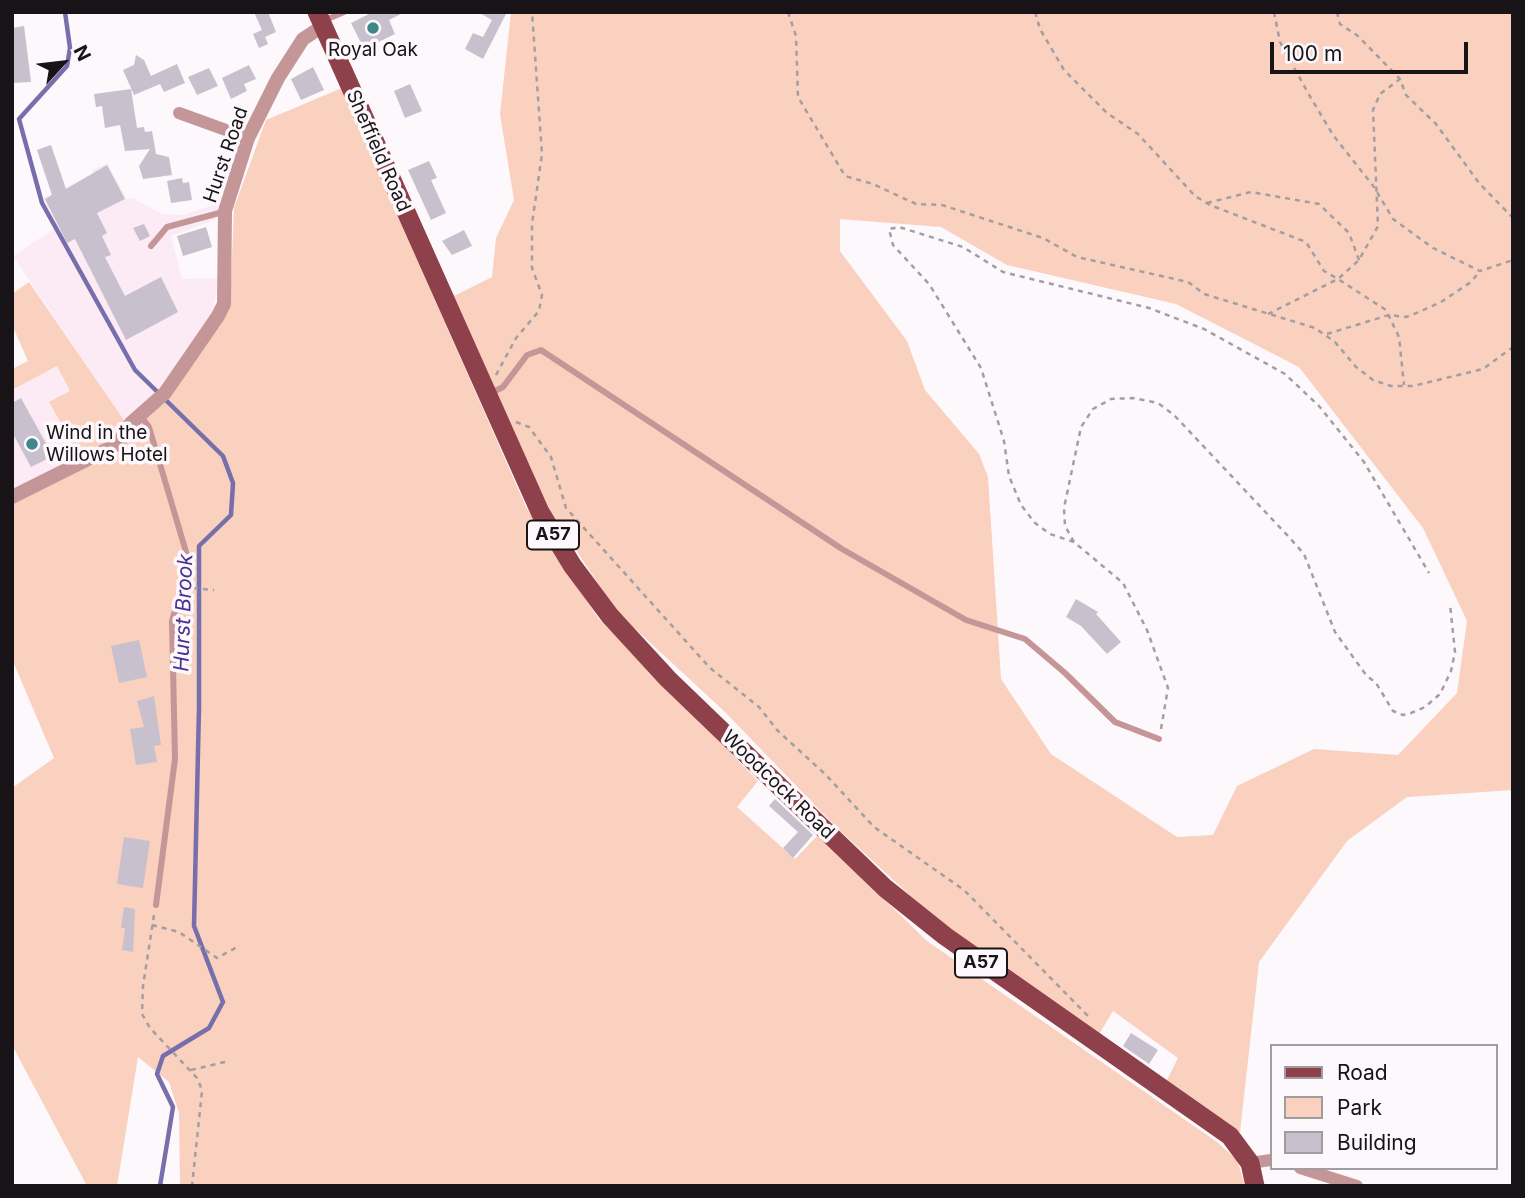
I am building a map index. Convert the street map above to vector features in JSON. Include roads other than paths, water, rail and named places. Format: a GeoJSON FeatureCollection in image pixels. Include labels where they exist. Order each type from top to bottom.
{"type":"FeatureCollection","features":[{"type":"Feature","properties":{"kind":"main road","name":"Sheffield Road"},"geometry":{"type":"LineString","coordinates":[[320,20],[440,289]]}},
{"type":"Feature","properties":{"kind":"main road","name":"Woodcock Road"},"geometry":{"type":"LineString","coordinates":[[440,289],[491,405],[555,538],[590,590],[639,649],[886,888],[945,936],[1230,1136],[1250,1163]]}},
{"type":"Feature","properties":{"kind":"main road","name":"A57"},"geometry":{"type":"LineString","coordinates":[[1250,1163],[1255,1186]]}},
{"type":"Feature","properties":{"kind":"street","name":"Hurst Road"},"geometry":{"type":"LineString","coordinates":[[12,497],[118,444],[143,411],[165,393],[224,304],[225,211],[248,138],[278,78],[303,39],[320,20]]}},
{"type":"Feature","properties":{"kind":"street"},"geometry":{"type":"LineString","coordinates":[[179,113],[248,138]]}},
{"type":"Feature","properties":{"kind":"street"},"geometry":{"type":"LineString","coordinates":[[1250,1163],[1270,1160]]}},
{"type":"Feature","properties":{"kind":"street"},"geometry":{"type":"LineString","coordinates":[[1306,1170],[1357,1186]]}},
{"type":"Feature","properties":{"kind":"lane"},"geometry":{"type":"LineString","coordinates":[[320,20],[344,12]]}},
{"type":"Feature","properties":{"kind":"lane"},"geometry":{"type":"LineString","coordinates":[[151,246],[167,227],[225,211]]}},
{"type":"Feature","properties":{"kind":"lane"},"geometry":{"type":"LineString","coordinates":[[491,405],[527,355],[541,350],[842,549],[966,620],[1024,639],[1065,673],[1115,722],[1159,739]]}},
{"type":"Feature","properties":{"kind":"lane"},"geometry":{"type":"LineString","coordinates":[[143,411],[189,562],[172,621],[176,759],[156,905]]}},
{"type":"Feature","properties":{"kind":"waterway","name":"Hurst Brook"},"geometry":{"type":"LineString","coordinates":[[65,12],[70,48],[67,66],[19,119],[42,203],[135,370],[223,456],[233,483],[231,515],[199,546],[199,708],[194,926],[223,1002],[209,1028],[163,1056],[157,1074],[173,1107],[160,1186]]}},
{"type":"Feature","properties":{"kind":"place","name":"Royal Oak"},"geometry":{"type":"Point","coordinates":[373,28]}},
{"type":"Feature","properties":{"kind":"place","name":"Wind in the Willows Hotel"},"geometry":{"type":"Point","coordinates":[32,444]}}]}
